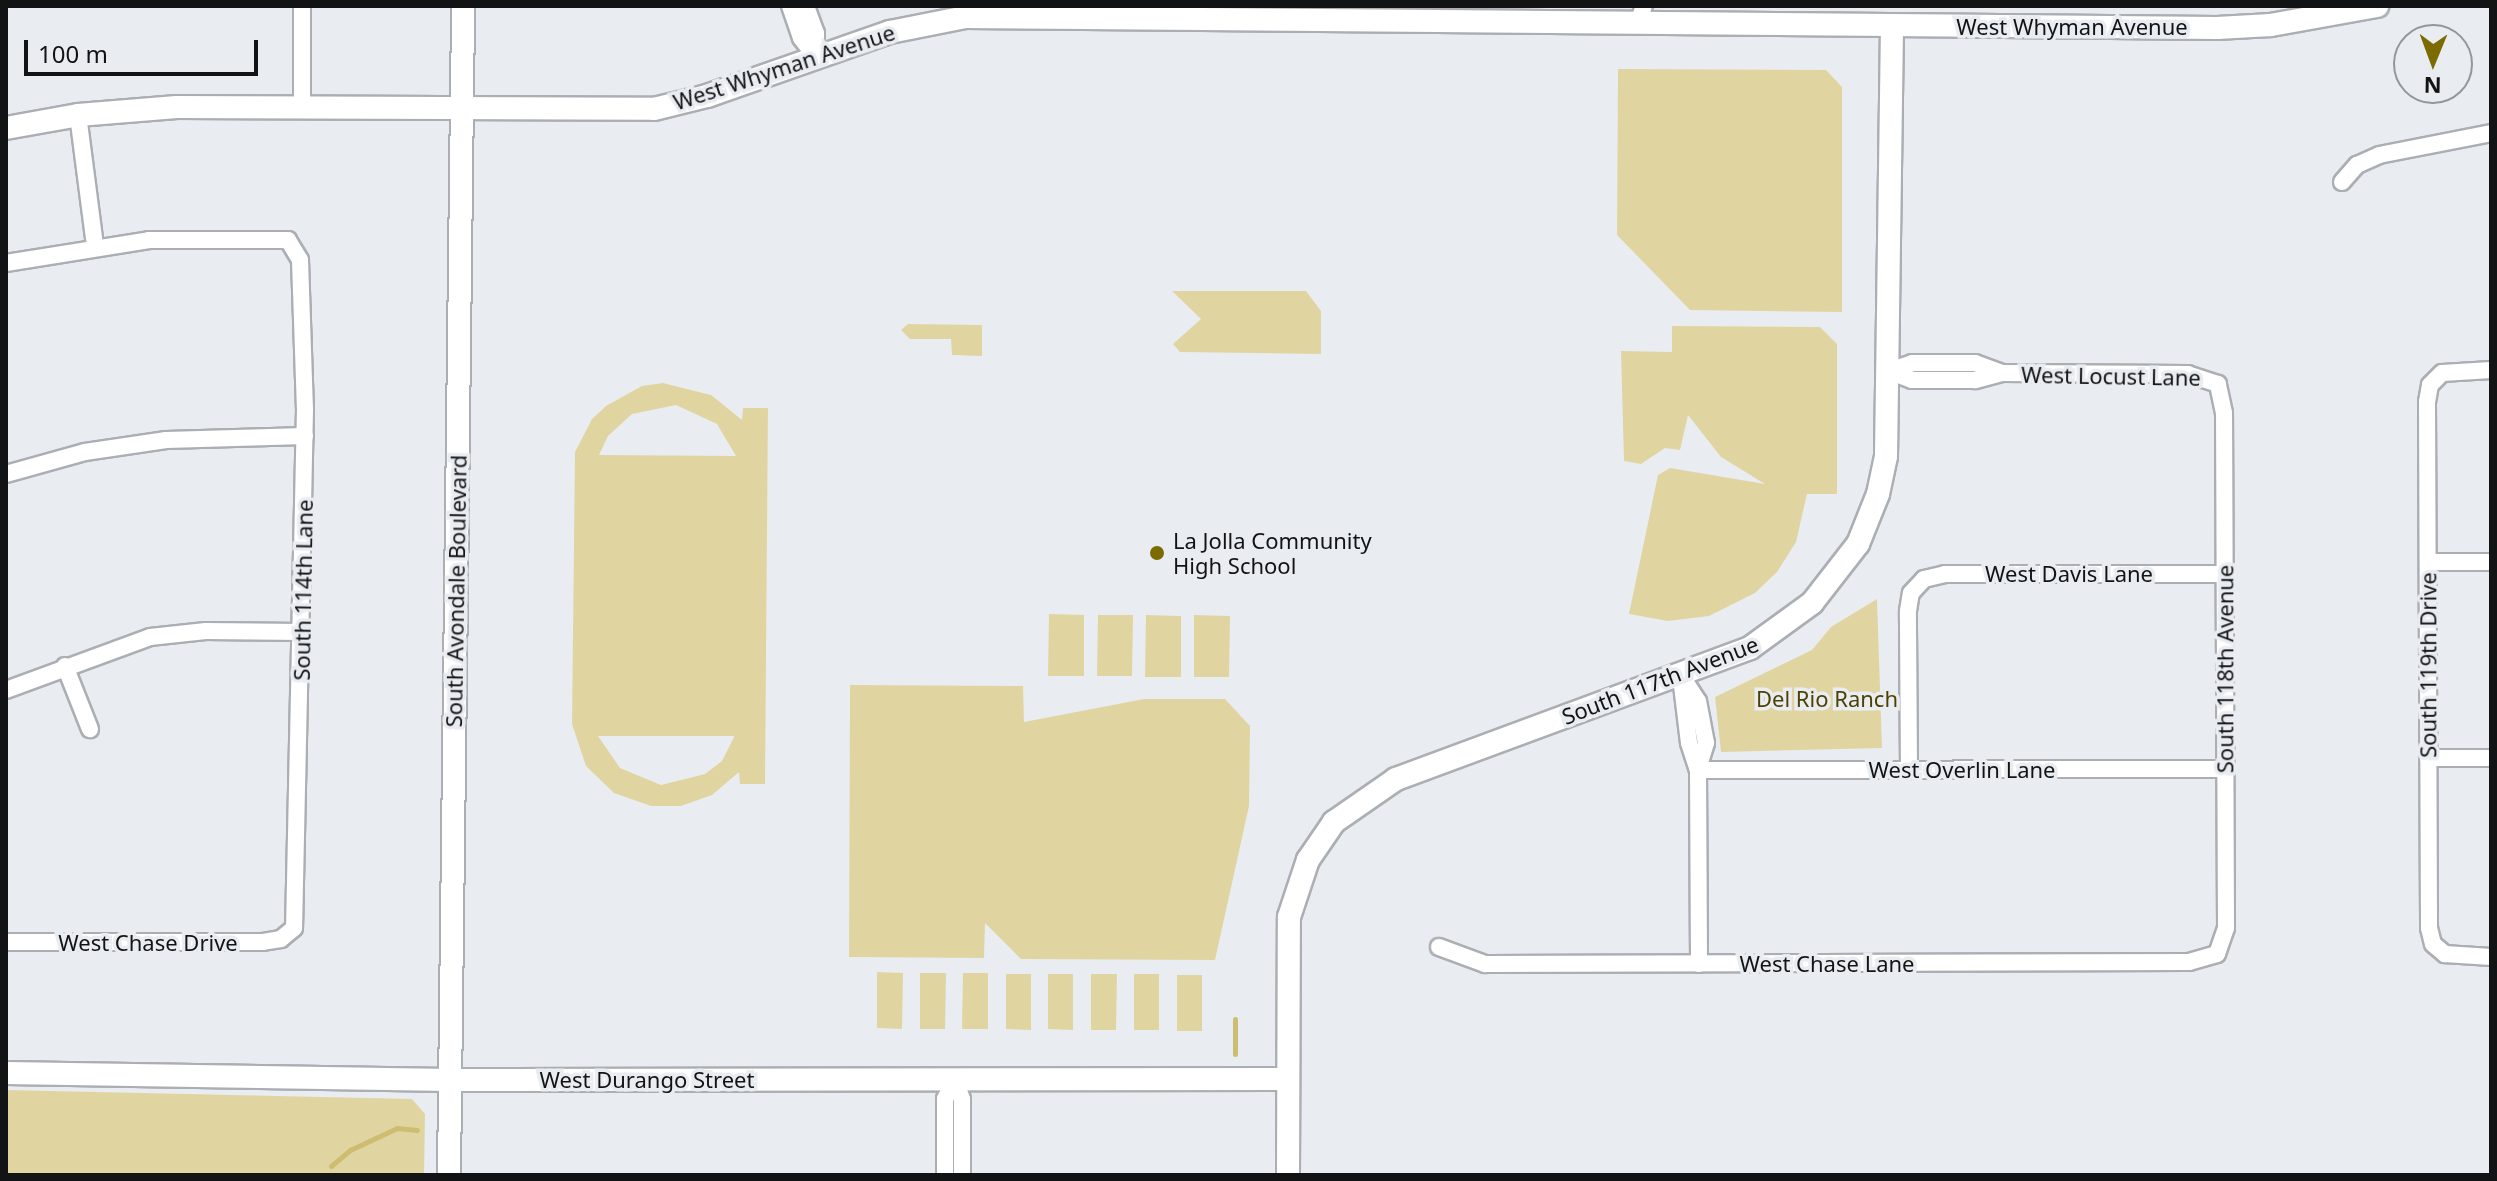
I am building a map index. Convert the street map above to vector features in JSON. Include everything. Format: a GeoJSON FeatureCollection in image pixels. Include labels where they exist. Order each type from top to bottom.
{"type":"FeatureCollection","features":[{"type":"Feature","properties":{"kind":"street"},"geometry":{"type":"LineString","coordinates":[[302,6],[302,107]]}},
{"type":"Feature","properties":{"kind":"street","name":"South Avondale Boulevard"},"geometry":{"type":"LineString","coordinates":[[449,1175],[463,6]]}},
{"type":"Feature","properties":{"kind":"street"},"geometry":{"type":"LineString","coordinates":[[790,6],[801,38],[816,57]]}},
{"type":"Feature","properties":{"kind":"street"},"geometry":{"type":"LineString","coordinates":[[806,6],[816,33],[816,57]]}},
{"type":"Feature","properties":{"kind":"street","name":"West Whyman Avenue"},"geometry":{"type":"LineString","coordinates":[[6,128],[78,115],[177,107],[654,109],[915,25],[966,17],[1638,12],[1892,25],[2234,28],[2370,6]]}},
{"type":"Feature","properties":{"kind":"street","name":"South 117th Avenue"},"geometry":{"type":"LineString","coordinates":[[1288,1175],[1289,917],[1308,860],[1334,822],[1396,779],[1736,655],[1782,629],[1826,589],[1849,559],[1872,513],[1882,476],[1888,371],[1892,25]]}},
{"type":"Feature","properties":{"kind":"street"},"geometry":{"type":"LineString","coordinates":[[6,263],[95,246],[78,115]]}},
{"type":"Feature","properties":{"kind":"street"},"geometry":{"type":"LineString","coordinates":[[2342,182],[2357,165],[2379,155],[2491,133]]}},
{"type":"Feature","properties":{"kind":"street","name":"South 114th Lane"},"geometry":{"type":"LineString","coordinates":[[95,246],[199,237],[272,237],[294,245],[301,268],[305,436],[298,910],[289,935]]}},
{"type":"Feature","properties":{"kind":"street","name":"West Locust Lane"},"geometry":{"type":"LineString","coordinates":[[1888,371],[1912,363],[1975,363],[2002,373],[2188,374],[2218,384]]}},
{"type":"Feature","properties":{"kind":"street","name":"South 119th Drive"},"geometry":{"type":"LineString","coordinates":[[2491,370],[2452,371],[2434,378],[2427,402],[2429,928],[2439,950],[2454,957],[2491,957]]}},
{"type":"Feature","properties":{"kind":"street","name":"South 118th Avenue"},"geometry":{"type":"LineString","coordinates":[[2217,954],[2226,928],[2224,403],[2218,384]]}},
{"type":"Feature","properties":{"kind":"street"},"geometry":{"type":"LineString","coordinates":[[6,474],[85,452],[151,442],[305,436]]}},
{"type":"Feature","properties":{"kind":"street"},"geometry":{"type":"LineString","coordinates":[[2428,562],[2491,562]]}},
{"type":"Feature","properties":{"kind":"street","name":"West Davis Lane"},"geometry":{"type":"LineString","coordinates":[[1909,770],[1908,611],[1915,585],[1945,574],[2224,574]]}},
{"type":"Feature","properties":{"kind":"street"},"geometry":{"type":"LineString","coordinates":[[6,690],[65,666],[168,634],[302,632]]}},
{"type":"Feature","properties":{"kind":"street"},"geometry":{"type":"LineString","coordinates":[[65,666],[90,729]]}},
{"type":"Feature","properties":{"kind":"street"},"geometry":{"type":"LineString","coordinates":[[1681,675],[1689,743],[1698,770],[1699,964]]}},
{"type":"Feature","properties":{"kind":"street"},"geometry":{"type":"LineString","coordinates":[[2428,758],[2491,758]]}},
{"type":"Feature","properties":{"kind":"street","name":"West Overlin Lane"},"geometry":{"type":"LineString","coordinates":[[1698,770],[2225,769]]}},
{"type":"Feature","properties":{"kind":"street","name":"West Chase Drive"},"geometry":{"type":"LineString","coordinates":[[6,942],[263,942],[289,935]]}},
{"type":"Feature","properties":{"kind":"street","name":"West Chase Lane"},"geometry":{"type":"LineString","coordinates":[[1439,947],[1485,964],[2189,962],[2217,954]]}},
{"type":"Feature","properties":{"kind":"street","name":"West Durango Street"},"geometry":{"type":"LineString","coordinates":[[6,1073],[450,1080],[1287,1079]]}},
{"type":"Feature","properties":{"kind":"street"},"geometry":{"type":"LineString","coordinates":[[945,1175],[945,1099],[955,1079]]}},
{"type":"Feature","properties":{"kind":"street"},"geometry":{"type":"LineString","coordinates":[[955,1079],[962,1099],[962,1175]]}},
{"type":"Feature","properties":{"kind":"green space"},"geometry":{"type":"Polygon","coordinates":[[[1618,69],[1826,70],[1842,87],[1842,312],[1690,310],[1617,235],[1618,69]]]}},
{"type":"Feature","properties":{"kind":"green space"},"geometry":{"type":"Polygon","coordinates":[[[1172,291],[1306,291],[1321,311],[1321,354],[1180,352],[1173,344],[1201,319],[1172,291]]]}},
{"type":"Feature","properties":{"kind":"green space"},"geometry":{"type":"Polygon","coordinates":[[[908,324],[982,325],[982,356],[952,355],[951,339],[910,339],[901,330],[908,324]]]}},
{"type":"Feature","properties":{"kind":"green space"},"geometry":{"type":"Polygon","coordinates":[[[1672,326],[1820,327],[1837,344],[1837,494],[1807,494],[1796,542],[1777,572],[1755,593],[1709,616],[1668,621],[1629,614],[1658,475],[1670,468],[1765,484],[1721,457],[1688,415],[1680,450],[1665,448],[1641,464],[1624,461],[1621,351],[1672,352],[1672,326]]]}},
{"type":"Feature","properties":{"kind":"green space"},"geometry":{"type":"Polygon","coordinates":[[[663,383],[711,395],[742,420],[743,408],[768,408],[765,784],[740,784],[739,772],[712,795],[681,806],[651,806],[614,793],[586,766],[572,724],[575,452],[592,419],[606,406],[642,386],[663,383]],[[676,405],[632,414],[608,436],[599,455],[736,456],[717,424],[676,405]],[[598,736],[620,768],[661,785],[705,774],[722,761],[734,737],[734,736],[598,736]]]}},
{"type":"Feature","properties":{"kind":"green space","name":"Del Rio Ranch"},"geometry":{"type":"Polygon","coordinates":[[[1877,599],[1882,748],[1721,752],[1715,697],[1812,650],[1831,627],[1877,599]]]}},
{"type":"Feature","properties":{"kind":"green space"},"geometry":{"type":"Polygon","coordinates":[[[1049,614],[1084,615],[1084,676],[1048,676],[1049,614]]]}},
{"type":"Feature","properties":{"kind":"green space"},"geometry":{"type":"Polygon","coordinates":[[[1098,615],[1133,615],[1132,676],[1097,676],[1098,615]]]}},
{"type":"Feature","properties":{"kind":"green space"},"geometry":{"type":"Polygon","coordinates":[[[1146,615],[1181,616],[1181,677],[1145,677],[1146,615]]]}},
{"type":"Feature","properties":{"kind":"green space"},"geometry":{"type":"Polygon","coordinates":[[[1194,615],[1230,616],[1229,677],[1194,677],[1194,615]]]}},
{"type":"Feature","properties":{"kind":"green space"},"geometry":{"type":"Polygon","coordinates":[[[850,685],[1023,686],[1024,722],[1144,699],[1225,699],[1250,726],[1249,806],[1215,960],[1021,959],[985,923],[984,958],[849,957],[850,685]]]}},
{"type":"Feature","properties":{"kind":"green space"},"geometry":{"type":"Polygon","coordinates":[[[877,972],[903,973],[902,1029],[877,1028],[877,972]]]}},
{"type":"Feature","properties":{"kind":"green space"},"geometry":{"type":"Polygon","coordinates":[[[920,973],[946,973],[945,1029],[920,1029],[920,973]]]}},
{"type":"Feature","properties":{"kind":"green space"},"geometry":{"type":"Polygon","coordinates":[[[963,973],[988,973],[988,1029],[962,1029],[963,973]]]}},
{"type":"Feature","properties":{"kind":"green space"},"geometry":{"type":"Polygon","coordinates":[[[1006,974],[1031,974],[1031,1030],[1006,1029],[1006,974]]]}},
{"type":"Feature","properties":{"kind":"green space"},"geometry":{"type":"Polygon","coordinates":[[[1048,974],[1073,974],[1073,1030],[1048,1029],[1048,974]]]}},
{"type":"Feature","properties":{"kind":"green space"},"geometry":{"type":"Polygon","coordinates":[[[1091,974],[1117,974],[1116,1030],[1091,1030],[1091,974]]]}},
{"type":"Feature","properties":{"kind":"green space"},"geometry":{"type":"Polygon","coordinates":[[[1134,974],[1159,974],[1159,1030],[1134,1030],[1134,974]]]}},
{"type":"Feature","properties":{"kind":"green space"},"geometry":{"type":"Polygon","coordinates":[[[1177,975],[1202,975],[1202,1031],[1177,1031],[1177,975]]]}},
{"type":"Feature","properties":{"kind":"green space"},"geometry":{"type":"Polygon","coordinates":[[[6,1090],[412,1099],[425,1114],[424,1175],[6,1175],[6,1090]]]}},
{"type":"Feature","properties":{"kind":"waterway"},"geometry":{"type":"LineString","coordinates":[[1235,1019],[1235,1054]]}},
{"type":"Feature","properties":{"kind":"waterway"},"geometry":{"type":"LineString","coordinates":[[331,1166],[350,1150],[397,1128],[417,1130]]}},
{"type":"Feature","properties":{"kind":"place","name":"La Jolla Community High School"},"geometry":{"type":"Point","coordinates":[1157,553]}}]}
